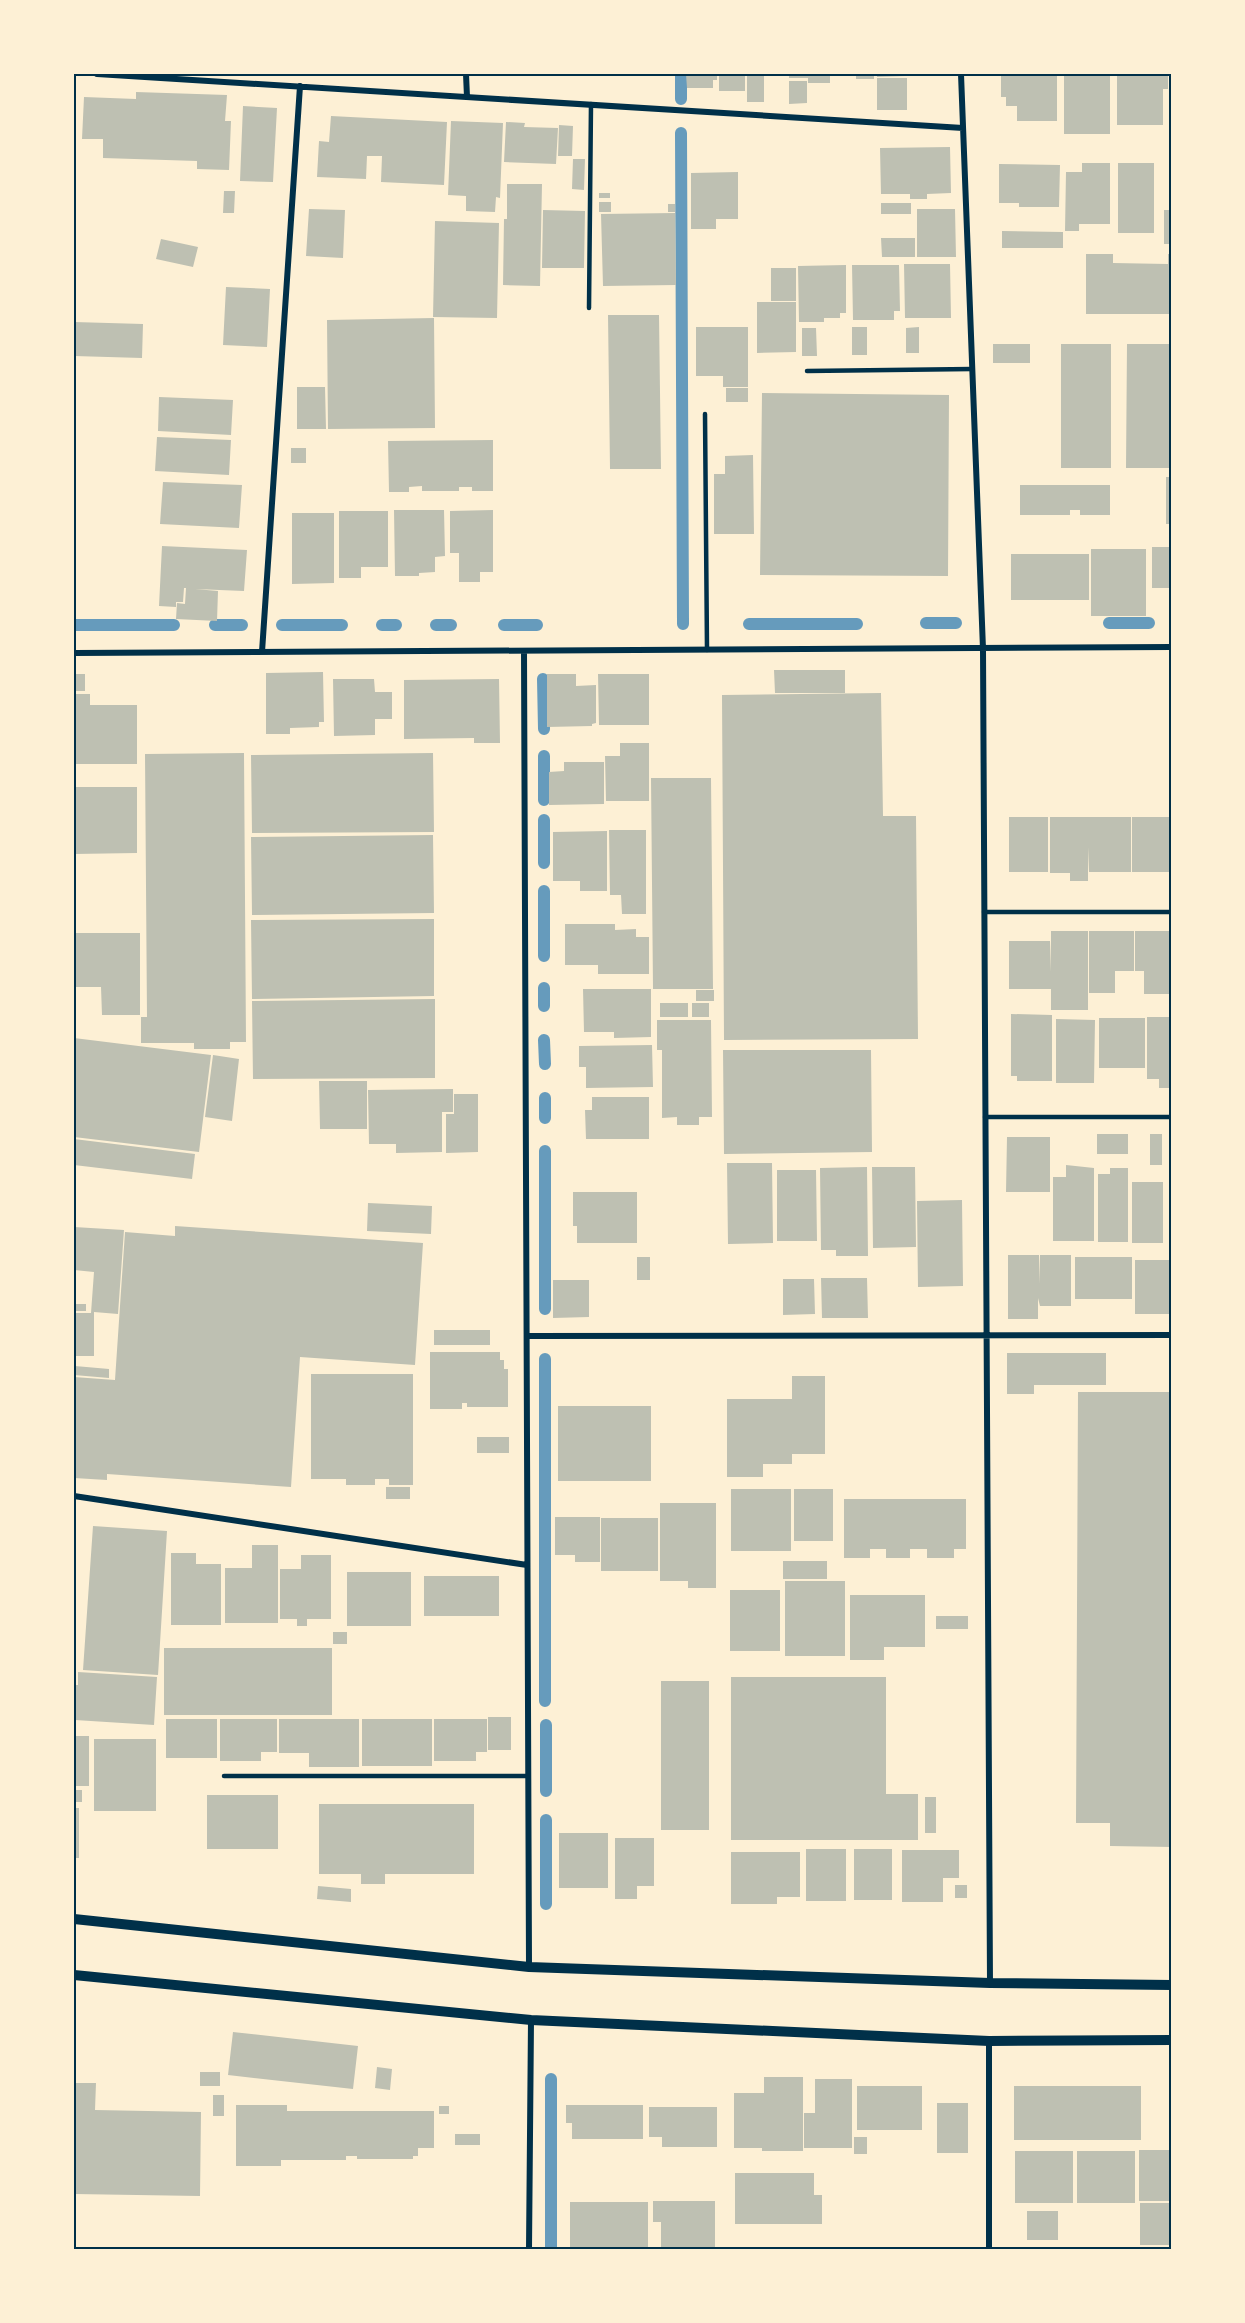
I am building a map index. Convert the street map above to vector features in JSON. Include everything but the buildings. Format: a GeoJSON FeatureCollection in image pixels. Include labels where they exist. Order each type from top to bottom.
{"type":"FeatureCollection","features":[{"type":"Feature","properties":{"kind":"street"},"geometry":{"type":"LineString","coordinates":[[97,74],[963,128]]}},
{"type":"Feature","properties":{"kind":"street"},"geometry":{"type":"LineString","coordinates":[[466,74],[467,97]]}},
{"type":"Feature","properties":{"kind":"street"},"geometry":{"type":"LineString","coordinates":[[961,74],[983,649],[990,1983]]}},
{"type":"Feature","properties":{"kind":"street"},"geometry":{"type":"LineString","coordinates":[[262,652],[300,86]]}},
{"type":"Feature","properties":{"kind":"street"},"geometry":{"type":"LineString","coordinates":[[74,653],[1172,647]]}},
{"type":"Feature","properties":{"kind":"street"},"geometry":{"type":"LineString","coordinates":[[524,651],[529,1967]]}},
{"type":"Feature","properties":{"kind":"street"},"geometry":{"type":"LineString","coordinates":[[527,1336],[1172,1335]]}},
{"type":"Feature","properties":{"kind":"street"},"geometry":{"type":"LineString","coordinates":[[74,1496],[527,1564]]}},
{"type":"Feature","properties":{"kind":"street"},"geometry":{"type":"LineString","coordinates":[[74,1919],[529,1967],[990,1983],[1172,1984]]}},
{"type":"Feature","properties":{"kind":"street"},"geometry":{"type":"LineString","coordinates":[[74,1975],[531,2020],[989,2041],[1172,2040]]}},
{"type":"Feature","properties":{"kind":"street"},"geometry":{"type":"LineString","coordinates":[[529,2250],[531,2020]]}},
{"type":"Feature","properties":{"kind":"street"},"geometry":{"type":"LineString","coordinates":[[989,2041],[989,2250]]}},
{"type":"Feature","properties":{"kind":"lane"},"geometry":{"type":"LineString","coordinates":[[589,308],[591,104]]}},
{"type":"Feature","properties":{"kind":"lane"},"geometry":{"type":"LineString","coordinates":[[807,371],[972,369]]}},
{"type":"Feature","properties":{"kind":"lane"},"geometry":{"type":"LineString","coordinates":[[705,414],[707,650]]}},
{"type":"Feature","properties":{"kind":"lane"},"geometry":{"type":"LineString","coordinates":[[984,912],[1172,912]]}},
{"type":"Feature","properties":{"kind":"lane"},"geometry":{"type":"LineString","coordinates":[[985,1117],[1172,1117]]}},
{"type":"Feature","properties":{"kind":"lane"},"geometry":{"type":"LineString","coordinates":[[224,1776],[528,1776]]}},
{"type":"Feature","properties":{"kind":"waterway"},"geometry":{"type":"LineString","coordinates":[[681,74],[681,99]]}},
{"type":"Feature","properties":{"kind":"waterway"},"geometry":{"type":"LineString","coordinates":[[681,133],[683,624]]}},
{"type":"Feature","properties":{"kind":"waterway"},"geometry":{"type":"LineString","coordinates":[[926,623],[956,623]]}},
{"type":"Feature","properties":{"kind":"waterway"},"geometry":{"type":"LineString","coordinates":[[1109,623],[1149,623]]}},
{"type":"Feature","properties":{"kind":"waterway"},"geometry":{"type":"LineString","coordinates":[[749,624],[857,624]]}},
{"type":"Feature","properties":{"kind":"waterway"},"geometry":{"type":"LineString","coordinates":[[74,625],[174,625]]}},
{"type":"Feature","properties":{"kind":"waterway"},"geometry":{"type":"LineString","coordinates":[[215,625],[242,625]]}},
{"type":"Feature","properties":{"kind":"waterway"},"geometry":{"type":"LineString","coordinates":[[282,625],[342,625]]}},
{"type":"Feature","properties":{"kind":"waterway"},"geometry":{"type":"LineString","coordinates":[[382,625],[396,625]]}},
{"type":"Feature","properties":{"kind":"waterway"},"geometry":{"type":"LineString","coordinates":[[436,625],[451,625]]}},
{"type":"Feature","properties":{"kind":"waterway"},"geometry":{"type":"LineString","coordinates":[[504,625],[537,625]]}},
{"type":"Feature","properties":{"kind":"waterway"},"geometry":{"type":"LineString","coordinates":[[543,679],[544,729]]}},
{"type":"Feature","properties":{"kind":"waterway"},"geometry":{"type":"LineString","coordinates":[[544,756],[544,800]]}},
{"type":"Feature","properties":{"kind":"waterway"},"geometry":{"type":"LineString","coordinates":[[544,820],[544,863]]}},
{"type":"Feature","properties":{"kind":"waterway"},"geometry":{"type":"LineString","coordinates":[[544,891],[544,956]]}},
{"type":"Feature","properties":{"kind":"waterway"},"geometry":{"type":"LineString","coordinates":[[544,988],[544,1006]]}},
{"type":"Feature","properties":{"kind":"waterway"},"geometry":{"type":"LineString","coordinates":[[544,1040],[545,1064]]}},
{"type":"Feature","properties":{"kind":"waterway"},"geometry":{"type":"LineString","coordinates":[[545,1098],[545,1118]]}},
{"type":"Feature","properties":{"kind":"waterway"},"geometry":{"type":"LineString","coordinates":[[545,1151],[545,1309]]}},
{"type":"Feature","properties":{"kind":"waterway"},"geometry":{"type":"LineString","coordinates":[[545,1359],[545,1701]]}},
{"type":"Feature","properties":{"kind":"waterway"},"geometry":{"type":"LineString","coordinates":[[546,1725],[546,1791]]}},
{"type":"Feature","properties":{"kind":"waterway"},"geometry":{"type":"LineString","coordinates":[[546,1820],[546,1904]]}},
{"type":"Feature","properties":{"kind":"waterway"},"geometry":{"type":"LineString","coordinates":[[551,2079],[551,2250]]}}]}
